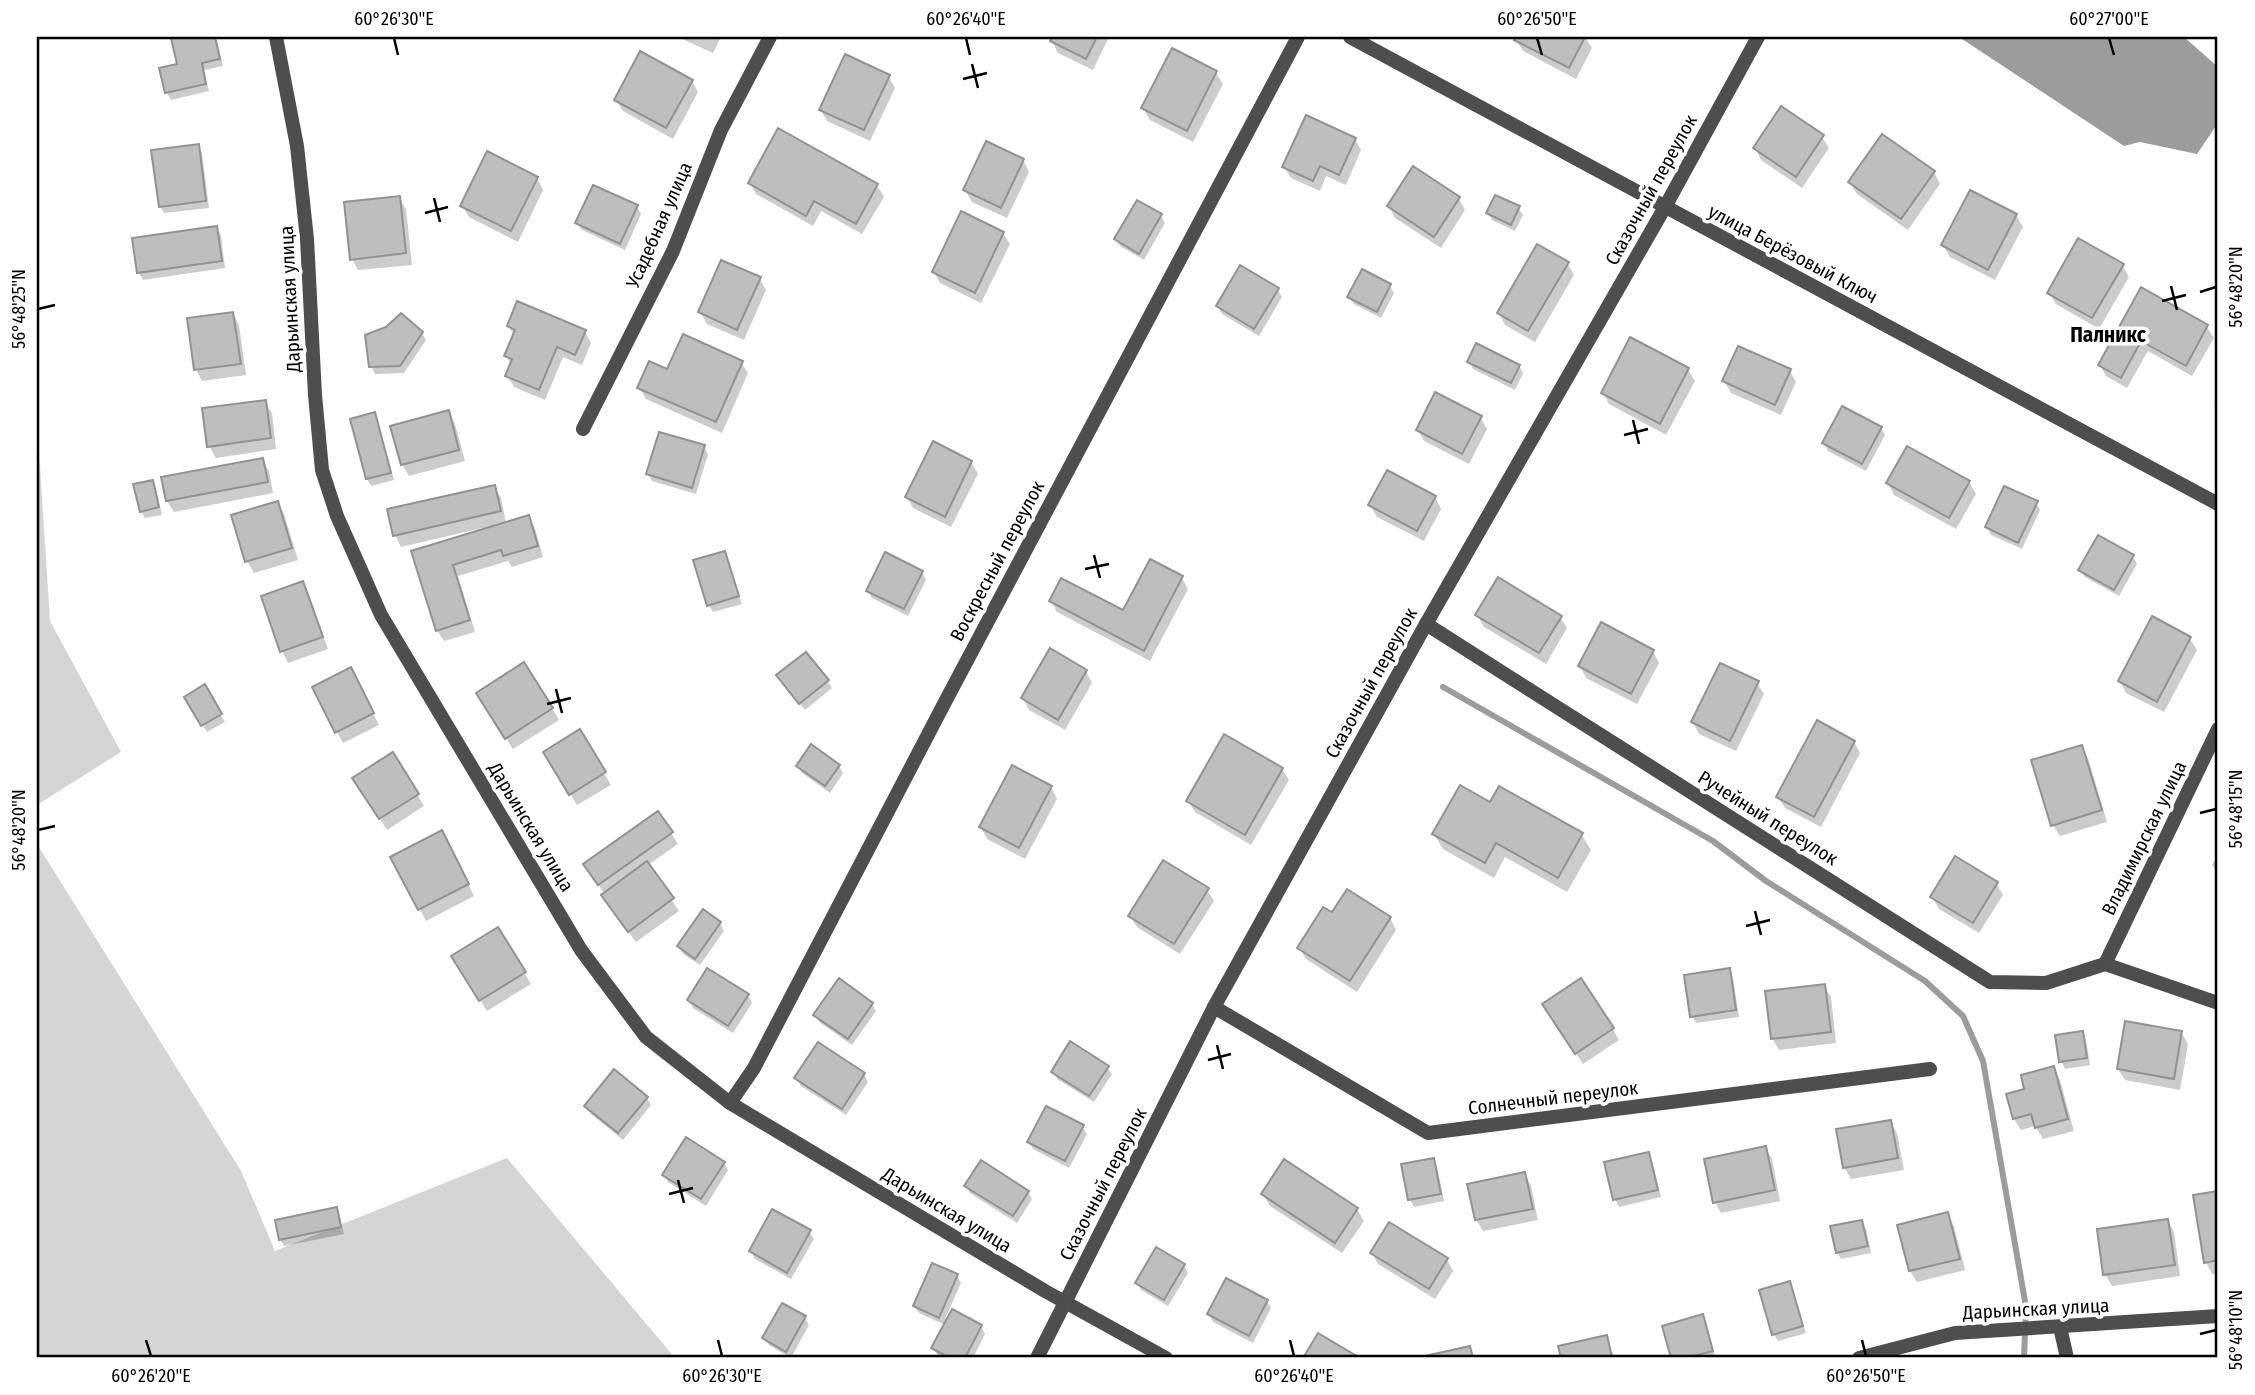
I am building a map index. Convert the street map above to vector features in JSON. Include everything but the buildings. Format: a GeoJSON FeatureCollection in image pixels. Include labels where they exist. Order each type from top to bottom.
{"type":"FeatureCollection","features":[{"type":"Feature","properties":{"kind":"street","name":"Дарьинская улица"},"geometry":{"type":"LineString","coordinates":[[276,37],[297,146],[307,239],[315,395],[322,470],[337,516],[382,615],[581,950],[646,1037],[730,1103],[1065,1302],[1166,1358]]}},
{"type":"Feature","properties":{"kind":"street","name":"Усадебная улица"},"geometry":{"type":"LineString","coordinates":[[583,429],[673,251],[721,130],[770,37]]}},
{"type":"Feature","properties":{"kind":"street","name":"Воскресный переулок"},"geometry":{"type":"LineString","coordinates":[[730,1103],[754,1068],[944,702],[1298,37]]}},
{"type":"Feature","properties":{"kind":"street","name":"улица Берёзовый Ключ"},"geometry":{"type":"LineString","coordinates":[[1350,37],[2218,504]]}},
{"type":"Feature","properties":{"kind":"street","name":"Сказочный переулок"},"geometry":{"type":"LineString","coordinates":[[1037,1358],[1214,1007],[1426,624],[1665,207],[1758,37]]}},
{"type":"Feature","properties":{"kind":"street","name":"Ручейный переулок"},"geometry":{"type":"LineString","coordinates":[[1426,624],[1990,982],[2046,983],[2105,964]]}},
{"type":"Feature","properties":{"kind":"street","name":"Владимирская улица"},"geometry":{"type":"LineString","coordinates":[[2105,964],[2218,729]]}},
{"type":"Feature","properties":{"kind":"street"},"geometry":{"type":"LineString","coordinates":[[2105,964],[2218,1003]]}},
{"type":"Feature","properties":{"kind":"street","name":"Солнечный переулок"},"geometry":{"type":"LineString","coordinates":[[1214,1007],[1428,1133],[1930,1069]]}},
{"type":"Feature","properties":{"kind":"street","name":"Дарьинская улица"},"geometry":{"type":"LineString","coordinates":[[1858,1358],[1955,1333],[2218,1316]]}},
{"type":"Feature","properties":{"kind":"street"},"geometry":{"type":"LineString","coordinates":[[2060,1328],[2067,1358]]}},
{"type":"Feature","properties":{"kind":"shaded area"},"geometry":{"type":"Polygon","coordinates":[[[1959,37],[2184,37],[2218,67],[2218,123],[2197,154],[2140,142],[2124,146],[1959,37]]]}},
{"type":"Feature","properties":{"kind":"shaded area"},"geometry":{"type":"Polygon","coordinates":[[[37,420],[50,621],[121,752],[37,805],[37,420]]]}},
{"type":"Feature","properties":{"kind":"shaded area"},"geometry":{"type":"Polygon","coordinates":[[[37,844],[241,1171],[275,1251],[507,1158],[675,1358],[37,1358],[37,844]]]}},
{"type":"Feature","properties":{"kind":"waterway"},"geometry":{"type":"LineString","coordinates":[[1443,687],[1713,841],[1766,881],[1925,981],[1963,1016],[1983,1061],[2026,1307],[2024,1358]]}},
{"type":"Feature","properties":{"kind":"district","name":"Палникс"},"geometry":{"type":"Point","coordinates":[2108,335]}}]}
